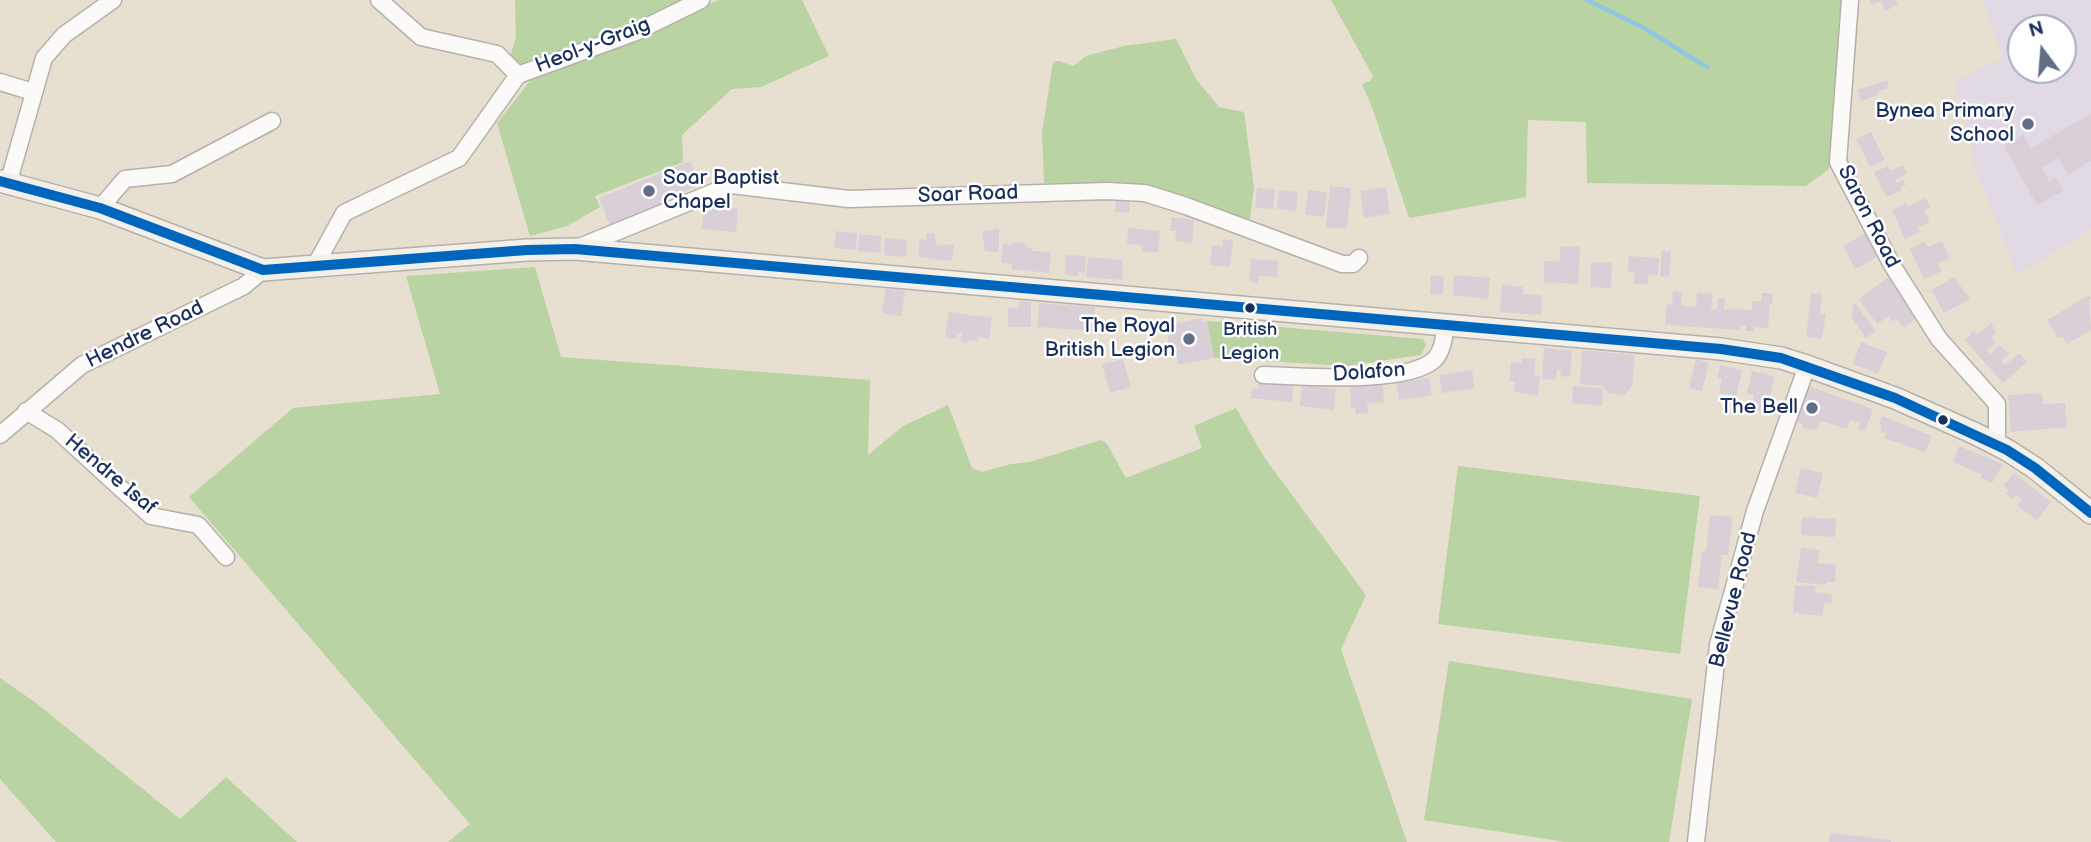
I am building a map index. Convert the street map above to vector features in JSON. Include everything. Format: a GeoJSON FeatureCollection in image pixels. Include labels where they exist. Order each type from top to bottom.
{"type":"FeatureCollection","features":[{"type":"Feature","properties":{"kind":"main road"},"geometry":{"type":"LineString","coordinates":[[4,183],[100,208],[262,270],[527,250],[575,249],[1721,349],[1781,358],[1895,398],[1997,445],[2035,468],[2091,513]]}},
{"type":"Feature","properties":{"kind":"street"},"geometry":{"type":"LineString","coordinates":[[4,183],[44,58],[64,35],[113,0]]}},
{"type":"Feature","properties":{"kind":"street"},"geometry":{"type":"LineString","coordinates":[[379,0],[421,37],[497,54],[518,75]]}},
{"type":"Feature","properties":{"kind":"street","name":"Heol-y-Graig"},"geometry":{"type":"LineString","coordinates":[[315,266],[344,213],[459,158],[518,75],[636,32],[701,0]]}},
{"type":"Feature","properties":{"kind":"street","name":"Saron Road"},"geometry":{"type":"LineString","coordinates":[[1850,0],[1838,162],[1892,265],[1939,339],[1997,404],[1997,445]]}},
{"type":"Feature","properties":{"kind":"street"},"geometry":{"type":"LineString","coordinates":[[0,82],[33,92]]}},
{"type":"Feature","properties":{"kind":"street"},"geometry":{"type":"LineString","coordinates":[[100,208],[125,179],[172,174],[272,121]]}},
{"type":"Feature","properties":{"kind":"street","name":"Soar Road"},"geometry":{"type":"LineString","coordinates":[[575,249],[731,185],[849,199],[1107,191],[1145,193],[1342,264],[1353,264],[1359,258]]}},
{"type":"Feature","properties":{"kind":"street","name":"Hendre Road"},"geometry":{"type":"LineString","coordinates":[[0,435],[82,365],[244,286],[262,270]]}},
{"type":"Feature","properties":{"kind":"street","name":"Dolafon"},"geometry":{"type":"LineString","coordinates":[[1263,375],[1351,376],[1420,369],[1435,359],[1443,345],[1446,325]]}},
{"type":"Feature","properties":{"kind":"street","name":"Bellevue Road"},"geometry":{"type":"LineString","coordinates":[[1696,842],[1718,645],[1755,512],[1807,366]]}},
{"type":"Feature","properties":{"kind":"street","name":"Hendre Isaf"},"geometry":{"type":"LineString","coordinates":[[26,411],[57,430],[151,516],[198,525],[226,557]]}},
{"type":"Feature","properties":{"kind":"shaded area","name":"Bynea Primary School"},"geometry":{"type":"Polygon","coordinates":[[[1983,0],[2091,0],[2091,229],[2017,275],[1975,168],[1956,81],[2003,58],[1983,0]]]}},
{"type":"Feature","properties":{"kind":"green space"},"geometry":{"type":"Polygon","coordinates":[[[515,0],[685,0],[632,26],[520,68],[509,60],[516,38],[515,0]]]}},
{"type":"Feature","properties":{"kind":"green space"},"geometry":{"type":"Polygon","coordinates":[[[718,0],[802,0],[829,56],[761,87],[732,89],[682,135],[683,162],[595,196],[600,207],[567,226],[530,236],[497,123],[530,81],[642,36],[718,0]]]}},
{"type":"Feature","properties":{"kind":"green space"},"geometry":{"type":"Polygon","coordinates":[[[1331,0],[1847,0],[1838,162],[1806,186],[1587,183],[1586,122],[1528,120],[1526,197],[1409,218],[1362,84],[1370,81],[1373,76],[1331,0]]]}},
{"type":"Feature","properties":{"kind":"green space"},"geometry":{"type":"Polygon","coordinates":[[[1176,39],[1196,79],[1219,107],[1244,112],[1254,188],[1250,219],[1099,186],[1044,183],[1042,133],[1053,62],[1059,61],[1073,66],[1086,56],[1124,46],[1176,39]]]}},
{"type":"Feature","properties":{"kind":"green space"},"geometry":{"type":"Polygon","coordinates":[[[535,267],[561,357],[870,380],[868,455],[903,426],[948,405],[972,468],[982,472],[1030,462],[1101,440],[1107,444],[1126,478],[1202,448],[1194,426],[1236,408],[1264,457],[1366,595],[1341,649],[1407,842],[448,842],[470,824],[189,497],[293,408],[440,394],[406,276],[535,267]]]}},
{"type":"Feature","properties":{"kind":"green space"},"geometry":{"type":"Polygon","coordinates":[[[1207,321],[1423,339],[1426,345],[1421,355],[1346,366],[1214,358],[1207,321]]]}},
{"type":"Feature","properties":{"kind":"green space"},"geometry":{"type":"Polygon","coordinates":[[[1458,466],[1700,496],[1680,654],[1438,624],[1458,466]]]}},
{"type":"Feature","properties":{"kind":"green space"},"geometry":{"type":"Polygon","coordinates":[[[1449,661],[1692,699],[1669,842],[1566,842],[1424,820],[1449,661]]]}},
{"type":"Feature","properties":{"kind":"green space"},"geometry":{"type":"Polygon","coordinates":[[[0,678],[36,703],[180,819],[226,777],[297,842],[56,842],[0,779],[0,678]]]}},
{"type":"Feature","properties":{"kind":"building"},"geometry":{"type":"Polygon","coordinates":[[[1870,0],[1896,0],[1898,5],[1885,11],[1881,1],[1872,5],[1870,0]]]}},
{"type":"Feature","properties":{"kind":"building"},"geometry":{"type":"Polygon","coordinates":[[[1887,80],[1889,88],[1878,91],[1879,95],[1861,101],[1857,90],[1887,80]]]}},
{"type":"Feature","properties":{"kind":"building"},"geometry":{"type":"Polygon","coordinates":[[[2091,114],[2091,161],[2068,175],[2058,158],[2042,168],[2049,181],[2056,177],[2063,191],[2037,205],[2004,146],[2023,134],[2031,148],[2091,114]]]}},
{"type":"Feature","properties":{"kind":"building"},"geometry":{"type":"Polygon","coordinates":[[[1871,132],[1885,160],[1870,167],[1856,139],[1871,132]]]}},
{"type":"Feature","properties":{"kind":"building","name":"Soar Baptist Chapel"},"geometry":{"type":"Polygon","coordinates":[[[690,161],[700,185],[660,201],[663,207],[611,228],[599,198],[690,161]]]}},
{"type":"Feature","properties":{"kind":"building"},"geometry":{"type":"Polygon","coordinates":[[[1903,165],[1907,174],[1895,180],[1897,183],[1903,179],[1906,185],[1900,187],[1902,190],[1886,197],[1874,172],[1888,166],[1890,171],[1903,165]]]}},
{"type":"Feature","properties":{"kind":"building"},"geometry":{"type":"Polygon","coordinates":[[[1330,186],[1351,188],[1347,229],[1326,227],[1330,186]]]}},
{"type":"Feature","properties":{"kind":"building"},"geometry":{"type":"Polygon","coordinates":[[[1386,187],[1390,214],[1364,218],[1360,191],[1386,187]]]}},
{"type":"Feature","properties":{"kind":"building"},"geometry":{"type":"Polygon","coordinates":[[[1257,188],[1275,190],[1273,209],[1255,208],[1257,188]]]}},
{"type":"Feature","properties":{"kind":"building"},"geometry":{"type":"Polygon","coordinates":[[[1279,190],[1298,192],[1296,211],[1277,209],[1279,190]]]}},
{"type":"Feature","properties":{"kind":"building"},"geometry":{"type":"Polygon","coordinates":[[[1308,190],[1327,192],[1324,217],[1305,215],[1308,190]]]}},
{"type":"Feature","properties":{"kind":"building"},"geometry":{"type":"Polygon","coordinates":[[[1926,198],[1930,208],[1924,210],[1930,222],[1918,228],[1920,232],[1905,239],[1892,210],[1926,198]]]}},
{"type":"Feature","properties":{"kind":"building"},"geometry":{"type":"Polygon","coordinates":[[[705,200],[726,203],[726,207],[738,209],[736,232],[701,229],[705,200]]]}},
{"type":"Feature","properties":{"kind":"building"},"geometry":{"type":"Polygon","coordinates":[[[1116,201],[1130,202],[1129,213],[1115,212],[1116,201]]]}},
{"type":"Feature","properties":{"kind":"building"},"geometry":{"type":"Polygon","coordinates":[[[1172,217],[1194,220],[1192,243],[1175,241],[1176,231],[1170,231],[1172,217]]]}},
{"type":"Feature","properties":{"kind":"building"},"geometry":{"type":"Polygon","coordinates":[[[1128,228],[1160,231],[1158,253],[1142,251],[1143,246],[1127,244],[1128,228]]]}},
{"type":"Feature","properties":{"kind":"building"},"geometry":{"type":"Polygon","coordinates":[[[999,229],[999,252],[985,251],[982,231],[999,229]]]}},
{"type":"Feature","properties":{"kind":"building"},"geometry":{"type":"Polygon","coordinates":[[[836,231],[857,233],[856,250],[834,248],[836,231]]]}},
{"type":"Feature","properties":{"kind":"building"},"geometry":{"type":"Polygon","coordinates":[[[927,233],[935,234],[936,246],[954,244],[952,261],[918,257],[920,239],[926,240],[927,233]]]}},
{"type":"Feature","properties":{"kind":"building"},"geometry":{"type":"Polygon","coordinates":[[[1866,233],[1879,256],[1855,269],[1843,246],[1866,233]]]}},
{"type":"Feature","properties":{"kind":"building"},"geometry":{"type":"Polygon","coordinates":[[[859,234],[881,236],[880,253],[858,251],[859,234]]]}},
{"type":"Feature","properties":{"kind":"building"},"geometry":{"type":"Polygon","coordinates":[[[885,238],[907,240],[906,257],[884,255],[885,238]]]}},
{"type":"Feature","properties":{"kind":"building"},"geometry":{"type":"Polygon","coordinates":[[[1223,239],[1233,240],[1230,267],[1210,265],[1212,245],[1222,246],[1223,239]]]}},
{"type":"Feature","properties":{"kind":"building"},"geometry":{"type":"Polygon","coordinates":[[[1925,241],[1928,247],[1942,241],[1950,258],[1938,263],[1942,271],[1924,279],[1910,249],[1925,241]]]}},
{"type":"Feature","properties":{"kind":"building"},"geometry":{"type":"Polygon","coordinates":[[[1012,242],[1026,243],[1025,247],[1033,248],[1032,251],[1051,252],[1049,273],[1012,269],[1012,264],[1001,263],[1003,244],[1012,245],[1012,242]]]}},
{"type":"Feature","properties":{"kind":"building"},"geometry":{"type":"Polygon","coordinates":[[[1560,246],[1580,247],[1578,284],[1544,282],[1544,261],[1560,262],[1560,246]]]}},
{"type":"Feature","properties":{"kind":"building"},"geometry":{"type":"Polygon","coordinates":[[[1662,250],[1671,251],[1669,277],[1660,276],[1662,250]]]}},
{"type":"Feature","properties":{"kind":"building"},"geometry":{"type":"Polygon","coordinates":[[[1066,255],[1086,256],[1085,273],[1078,272],[1078,276],[1065,275],[1066,255]]]}},
{"type":"Feature","properties":{"kind":"building"},"geometry":{"type":"Polygon","coordinates":[[[1629,256],[1659,258],[1658,275],[1648,274],[1648,284],[1634,284],[1635,273],[1628,272],[1629,256]]]}},
{"type":"Feature","properties":{"kind":"building"},"geometry":{"type":"Polygon","coordinates":[[[1088,257],[1123,260],[1122,280],[1086,277],[1088,257]]]}},
{"type":"Feature","properties":{"kind":"building"},"geometry":{"type":"Polygon","coordinates":[[[1251,259],[1278,261],[1277,277],[1259,276],[1258,283],[1249,282],[1251,259]]]}},
{"type":"Feature","properties":{"kind":"building"},"geometry":{"type":"Polygon","coordinates":[[[1591,262],[1612,263],[1611,288],[1590,287],[1591,262]]]}},
{"type":"Feature","properties":{"kind":"building"},"geometry":{"type":"Polygon","coordinates":[[[1431,275],[1444,276],[1443,295],[1430,294],[1431,275]]]}},
{"type":"Feature","properties":{"kind":"building"},"geometry":{"type":"Polygon","coordinates":[[[1454,275],[1490,278],[1488,299],[1453,295],[1454,275]]]}},
{"type":"Feature","properties":{"kind":"building"},"geometry":{"type":"Polygon","coordinates":[[[1889,276],[1919,316],[1904,328],[1897,319],[1893,322],[1889,316],[1877,324],[1859,299],[1889,276]]]}},
{"type":"Feature","properties":{"kind":"building"},"geometry":{"type":"Polygon","coordinates":[[[1954,277],[1970,299],[1944,313],[1931,290],[1954,277]]]}},
{"type":"Feature","properties":{"kind":"building"},"geometry":{"type":"Polygon","coordinates":[[[1502,285],[1523,287],[1523,294],[1542,295],[1541,315],[1500,312],[1502,285]]]}},
{"type":"Feature","properties":{"kind":"building"},"geometry":{"type":"Polygon","coordinates":[[[886,288],[905,291],[901,316],[882,313],[886,288]]]}},
{"type":"Feature","properties":{"kind":"building"},"geometry":{"type":"Polygon","coordinates":[[[1673,291],[1682,292],[1681,305],[1696,307],[1697,293],[1713,294],[1711,309],[1717,309],[1718,298],[1725,299],[1724,309],[1752,310],[1752,301],[1761,301],[1762,293],[1773,293],[1768,328],[1754,327],[1754,331],[1746,331],[1746,326],[1740,326],[1740,330],[1665,325],[1667,304],[1672,305],[1673,291]]]}},
{"type":"Feature","properties":{"kind":"building"},"geometry":{"type":"Polygon","coordinates":[[[1811,293],[1822,294],[1820,313],[1826,314],[1822,339],[1806,337],[1811,293]]]}},
{"type":"Feature","properties":{"kind":"building"},"geometry":{"type":"Polygon","coordinates":[[[2089,295],[2091,330],[2067,344],[2063,337],[2058,339],[2047,320],[2089,295]]]}},
{"type":"Feature","properties":{"kind":"building"},"geometry":{"type":"Polygon","coordinates":[[[1019,301],[1031,302],[1031,327],[1008,327],[1008,308],[1019,309],[1019,301]]]}},
{"type":"Feature","properties":{"kind":"building"},"geometry":{"type":"Polygon","coordinates":[[[1854,302],[1876,331],[1866,338],[1851,317],[1854,302]]]}},
{"type":"Feature","properties":{"kind":"building"},"geometry":{"type":"Polygon","coordinates":[[[1039,303],[1095,307],[1093,331],[1037,327],[1039,303]]]}},
{"type":"Feature","properties":{"kind":"building"},"geometry":{"type":"Polygon","coordinates":[[[949,312],[992,318],[989,339],[978,337],[977,341],[960,342],[962,333],[957,333],[956,339],[945,338],[949,312]]]}},
{"type":"Feature","properties":{"kind":"building","name":"The Royal British Legion"},"geometry":{"type":"Polygon","coordinates":[[[1202,318],[1202,322],[1207,321],[1214,358],[1178,365],[1176,352],[1171,353],[1165,325],[1202,318]]]}},
{"type":"Feature","properties":{"kind":"building"},"geometry":{"type":"Polygon","coordinates":[[[1991,323],[1996,332],[1991,337],[1996,342],[1987,350],[1990,354],[2000,345],[2009,354],[2001,361],[2005,365],[2019,353],[2027,362],[2003,383],[1965,340],[1974,331],[1977,335],[1991,323]]]}},
{"type":"Feature","properties":{"kind":"building"},"geometry":{"type":"Polygon","coordinates":[[[1861,342],[1887,352],[1878,374],[1853,364],[1861,342]]]}},
{"type":"Feature","properties":{"kind":"building"},"geometry":{"type":"Polygon","coordinates":[[[1544,348],[1572,351],[1570,377],[1560,376],[1561,370],[1557,369],[1556,380],[1542,379],[1544,348]]]}},
{"type":"Feature","properties":{"kind":"building"},"geometry":{"type":"Polygon","coordinates":[[[1582,350],[1635,355],[1632,386],[1625,395],[1608,393],[1602,386],[1580,384],[1582,350]]]}},
{"type":"Feature","properties":{"kind":"building"},"geometry":{"type":"Polygon","coordinates":[[[1522,358],[1536,359],[1534,375],[1540,376],[1538,395],[1514,392],[1515,382],[1509,381],[1511,362],[1521,363],[1522,358]]]}},
{"type":"Feature","properties":{"kind":"building"},"geometry":{"type":"Polygon","coordinates":[[[1123,359],[1131,387],[1110,393],[1102,364],[1123,359]]]}},
{"type":"Feature","properties":{"kind":"building"},"geometry":{"type":"Polygon","coordinates":[[[1696,359],[1709,363],[1702,391],[1689,388],[1696,359]]]}},
{"type":"Feature","properties":{"kind":"building"},"geometry":{"type":"Polygon","coordinates":[[[1720,365],[1742,370],[1736,397],[1719,393],[1722,379],[1717,378],[1720,365]]]}},
{"type":"Feature","properties":{"kind":"building"},"geometry":{"type":"Polygon","coordinates":[[[1472,370],[1475,388],[1442,393],[1439,375],[1472,370]]]}},
{"type":"Feature","properties":{"kind":"building"},"geometry":{"type":"Polygon","coordinates":[[[1752,371],[1774,376],[1770,397],[1763,396],[1760,411],[1751,409],[1754,395],[1747,394],[1752,371]]]}},
{"type":"Feature","properties":{"kind":"building"},"geometry":{"type":"Polygon","coordinates":[[[1429,378],[1432,395],[1399,400],[1396,383],[1429,378]]]}},
{"type":"Feature","properties":{"kind":"building"},"geometry":{"type":"Polygon","coordinates":[[[1259,380],[1293,383],[1292,402],[1251,398],[1252,388],[1258,389],[1259,380]]]}},
{"type":"Feature","properties":{"kind":"building"},"geometry":{"type":"Polygon","coordinates":[[[1302,385],[1336,389],[1334,410],[1300,406],[1302,385]]]}},
{"type":"Feature","properties":{"kind":"building"},"geometry":{"type":"Polygon","coordinates":[[[1383,385],[1384,402],[1367,403],[1368,413],[1356,414],[1355,407],[1351,408],[1350,387],[1383,385]]]}},
{"type":"Feature","properties":{"kind":"building"},"geometry":{"type":"Polygon","coordinates":[[[1573,386],[1603,388],[1602,406],[1572,403],[1573,386]]]}},
{"type":"Feature","properties":{"kind":"building"},"geometry":{"type":"Polygon","coordinates":[[[1808,386],[1873,409],[1865,431],[1858,429],[1860,423],[1850,420],[1847,429],[1820,421],[1817,430],[1802,428],[1803,424],[1795,421],[1808,386]]]}},
{"type":"Feature","properties":{"kind":"building"},"geometry":{"type":"Polygon","coordinates":[[[2042,393],[2043,404],[2065,403],[2067,427],[2011,432],[2008,395],[2042,393]]]}},
{"type":"Feature","properties":{"kind":"building"},"geometry":{"type":"Polygon","coordinates":[[[1882,416],[1932,436],[1925,452],[1884,438],[1886,433],[1880,431],[1882,426],[1879,425],[1882,416]]]}},
{"type":"Feature","properties":{"kind":"building"},"geometry":{"type":"Polygon","coordinates":[[[1959,446],[2003,464],[1992,483],[1981,478],[1981,474],[1953,462],[1959,446]]]}},
{"type":"Feature","properties":{"kind":"building"},"geometry":{"type":"Polygon","coordinates":[[[1801,468],[1823,473],[1817,498],[1795,493],[1801,468]]]}},
{"type":"Feature","properties":{"kind":"building"},"geometry":{"type":"Polygon","coordinates":[[[2014,473],[2051,502],[2037,520],[2017,506],[2022,500],[2016,495],[2013,500],[2006,494],[2009,491],[2003,486],[2014,473]]]}},
{"type":"Feature","properties":{"kind":"building"},"geometry":{"type":"Polygon","coordinates":[[[1710,515],[1733,517],[1728,555],[1722,555],[1718,589],[1698,587],[1710,515]]]}},
{"type":"Feature","properties":{"kind":"building"},"geometry":{"type":"Polygon","coordinates":[[[1802,517],[1836,519],[1835,537],[1801,535],[1802,517]]]}},
{"type":"Feature","properties":{"kind":"building"},"geometry":{"type":"Polygon","coordinates":[[[1801,548],[1819,550],[1818,563],[1836,565],[1835,582],[1826,582],[1826,585],[1796,582],[1801,548]]]}},
{"type":"Feature","properties":{"kind":"building"},"geometry":{"type":"Polygon","coordinates":[[[1795,585],[1816,586],[1815,592],[1832,594],[1831,603],[1824,602],[1823,616],[1793,613],[1795,585]]]}},
{"type":"Feature","properties":{"kind":"building"},"geometry":{"type":"Polygon","coordinates":[[[1830,833],[1891,840],[1891,842],[1829,842],[1830,833]]]}},
{"type":"Feature","properties":{"kind":"waterway"},"geometry":{"type":"LineString","coordinates":[[1587,0],[1642,27],[1707,67]]}},
{"type":"Feature","properties":{"kind":"transit line"},"geometry":{"type":"LineString","coordinates":[[0,181],[100,208],[263,270],[527,250],[575,249],[1721,349],[1781,358],[1895,398],[2007,450],[2035,468],[2091,513]]}},
{"type":"Feature","properties":{"kind":"place","name":"Bynea Primary School"},"geometry":{"type":"Point","coordinates":[2028,124]}},
{"type":"Feature","properties":{"kind":"place","name":"Soar Baptist Chapel"},"geometry":{"type":"Point","coordinates":[649,191]}},
{"type":"Feature","properties":{"kind":"place","name":"British Legion"},"geometry":{"type":"Point","coordinates":[1250,308]}},
{"type":"Feature","properties":{"kind":"place","name":"The Royal British Legion"},"geometry":{"type":"Point","coordinates":[1189,339]}},
{"type":"Feature","properties":{"kind":"place","name":"The Bell"},"geometry":{"type":"Point","coordinates":[1812,408]}}]}
